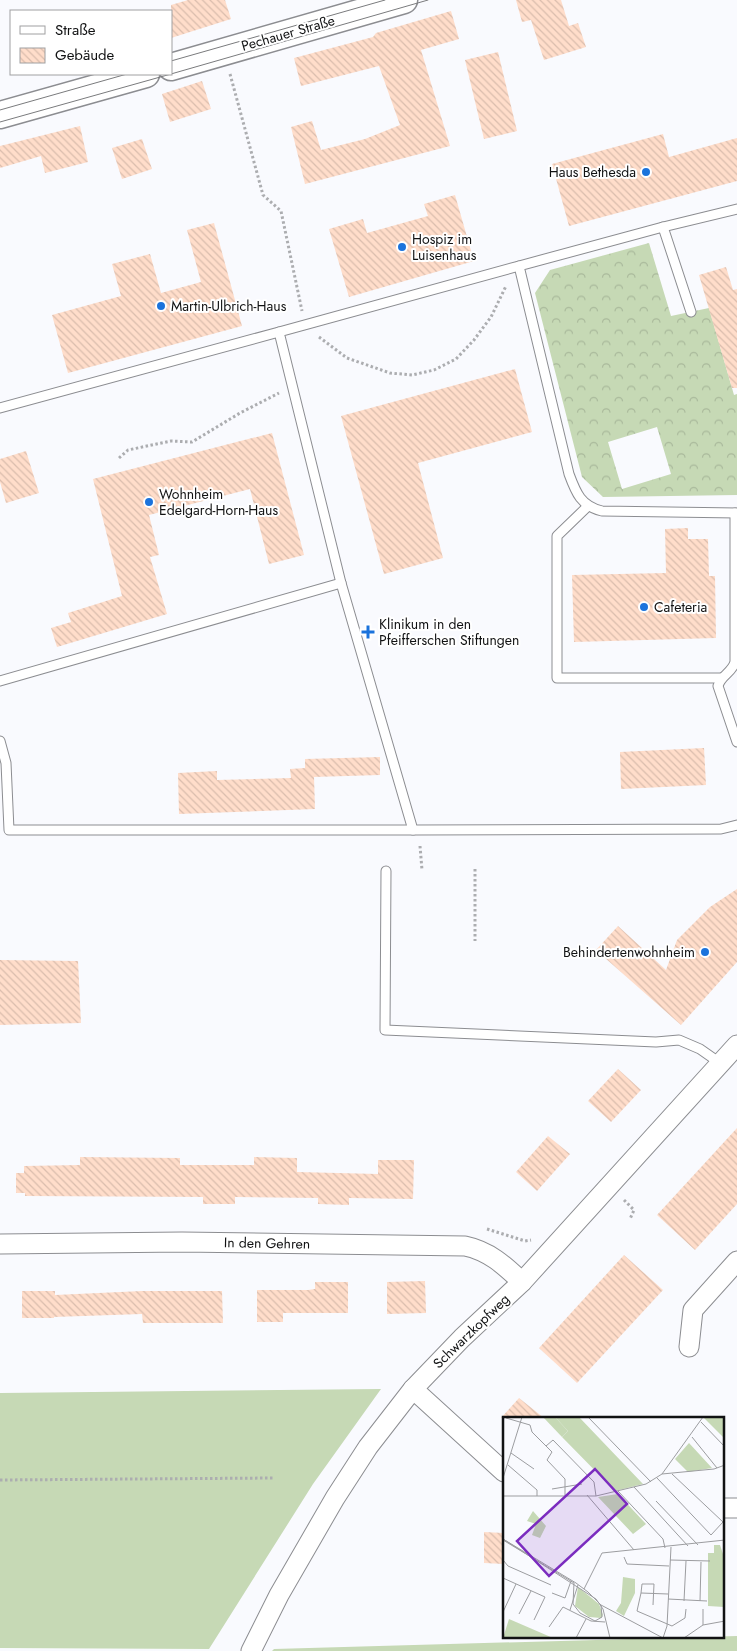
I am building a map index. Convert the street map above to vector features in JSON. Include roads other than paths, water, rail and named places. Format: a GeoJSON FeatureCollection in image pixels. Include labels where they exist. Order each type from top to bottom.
{"type":"FeatureCollection","features":[{"type":"Feature","properties":{"kind":"main road","name":"Pechauer Straße"},"geometry":{"type":"LineString","coordinates":[[172,67],[404,0]]}},
{"type":"Feature","properties":{"kind":"main road"},"geometry":{"type":"LineString","coordinates":[[0,115],[142,75]]}},
{"type":"Feature","properties":{"kind":"street","name":"Schwarzkopfweg"},"geometry":{"type":"LineString","coordinates":[[251,1651],[279,1595],[334,1498],[368,1447],[413,1388],[462,1338],[522,1282],[737,1045]]}},
{"type":"Feature","properties":{"kind":"street","name":"In den Gehren"},"geometry":{"type":"LineString","coordinates":[[0,1244],[182,1242],[465,1246],[492,1256],[522,1282]]}},
{"type":"Feature","properties":{"kind":"street"},"geometry":{"type":"LineString","coordinates":[[689,1347],[693,1310],[737,1261]]}},
{"type":"Feature","properties":{"kind":"street"},"geometry":{"type":"LineString","coordinates":[[413,1388],[503,1471]]}},
{"type":"Feature","properties":{"kind":"street"},"geometry":{"type":"LineString","coordinates":[[724,1508],[737,1508]]}},
{"type":"Feature","properties":{"kind":"lane"},"geometry":{"type":"LineString","coordinates":[[0,408],[663,227],[737,209]]}},
{"type":"Feature","properties":{"kind":"lane"},"geometry":{"type":"LineString","coordinates":[[663,227],[691,312]]}},
{"type":"Feature","properties":{"kind":"lane"},"geometry":{"type":"LineString","coordinates":[[519,266],[569,474],[578,495],[588,506],[610,512],[736,513],[735,662],[732,670],[721,678],[718,688],[737,742]]}},
{"type":"Feature","properties":{"kind":"lane"},"geometry":{"type":"LineString","coordinates":[[279,332],[341,583],[413,830]]}},
{"type":"Feature","properties":{"kind":"lane"},"geometry":{"type":"LineString","coordinates":[[588,506],[557,536],[557,678],[721,678]]}},
{"type":"Feature","properties":{"kind":"lane"},"geometry":{"type":"LineString","coordinates":[[0,681],[341,583]]}},
{"type":"Feature","properties":{"kind":"lane"},"geometry":{"type":"LineString","coordinates":[[0,741],[6,763],[9,830],[721,829],[737,826]]}},
{"type":"Feature","properties":{"kind":"lane"},"geometry":{"type":"LineString","coordinates":[[386,871],[385,1030],[656,1042],[678,1040],[700,1049],[720,1063]]}},
{"type":"Feature","properties":{"kind":"tram line"},"geometry":{"type":"LineString","coordinates":[[172,61],[385,0]]}},
{"type":"Feature","properties":{"kind":"tram line"},"geometry":{"type":"LineString","coordinates":[[172,74],[428,0]]}},
{"type":"Feature","properties":{"kind":"tram line"},"geometry":{"type":"LineString","coordinates":[[0,110],[123,75]]}},
{"type":"Feature","properties":{"kind":"tram line"},"geometry":{"type":"LineString","coordinates":[[0,122],[167,75]]}},
{"type":"Feature","properties":{"kind":"place","name":"Haus Bethesda"},"geometry":{"type":"Point","coordinates":[646,172]}},
{"type":"Feature","properties":{"kind":"place","name":"Hospiz im Luisenhaus"},"geometry":{"type":"Point","coordinates":[402,247]}},
{"type":"Feature","properties":{"kind":"place","name":"Martin-Ulbrich-Haus"},"geometry":{"type":"Point","coordinates":[161,306]}},
{"type":"Feature","properties":{"kind":"place","name":"Wohnheim Edelgard-Horn-Haus"},"geometry":{"type":"Point","coordinates":[149,502]}},
{"type":"Feature","properties":{"kind":"place","name":"Cafeteria"},"geometry":{"type":"Point","coordinates":[644,607]}},
{"type":"Feature","properties":{"kind":"place","name":"Klinikum in den Pfeifferschen Stiftungen"},"geometry":{"type":"Point","coordinates":[368,632]}},
{"type":"Feature","properties":{"kind":"place","name":"Behindertenwohnheim"},"geometry":{"type":"Point","coordinates":[705,952]}}]}
